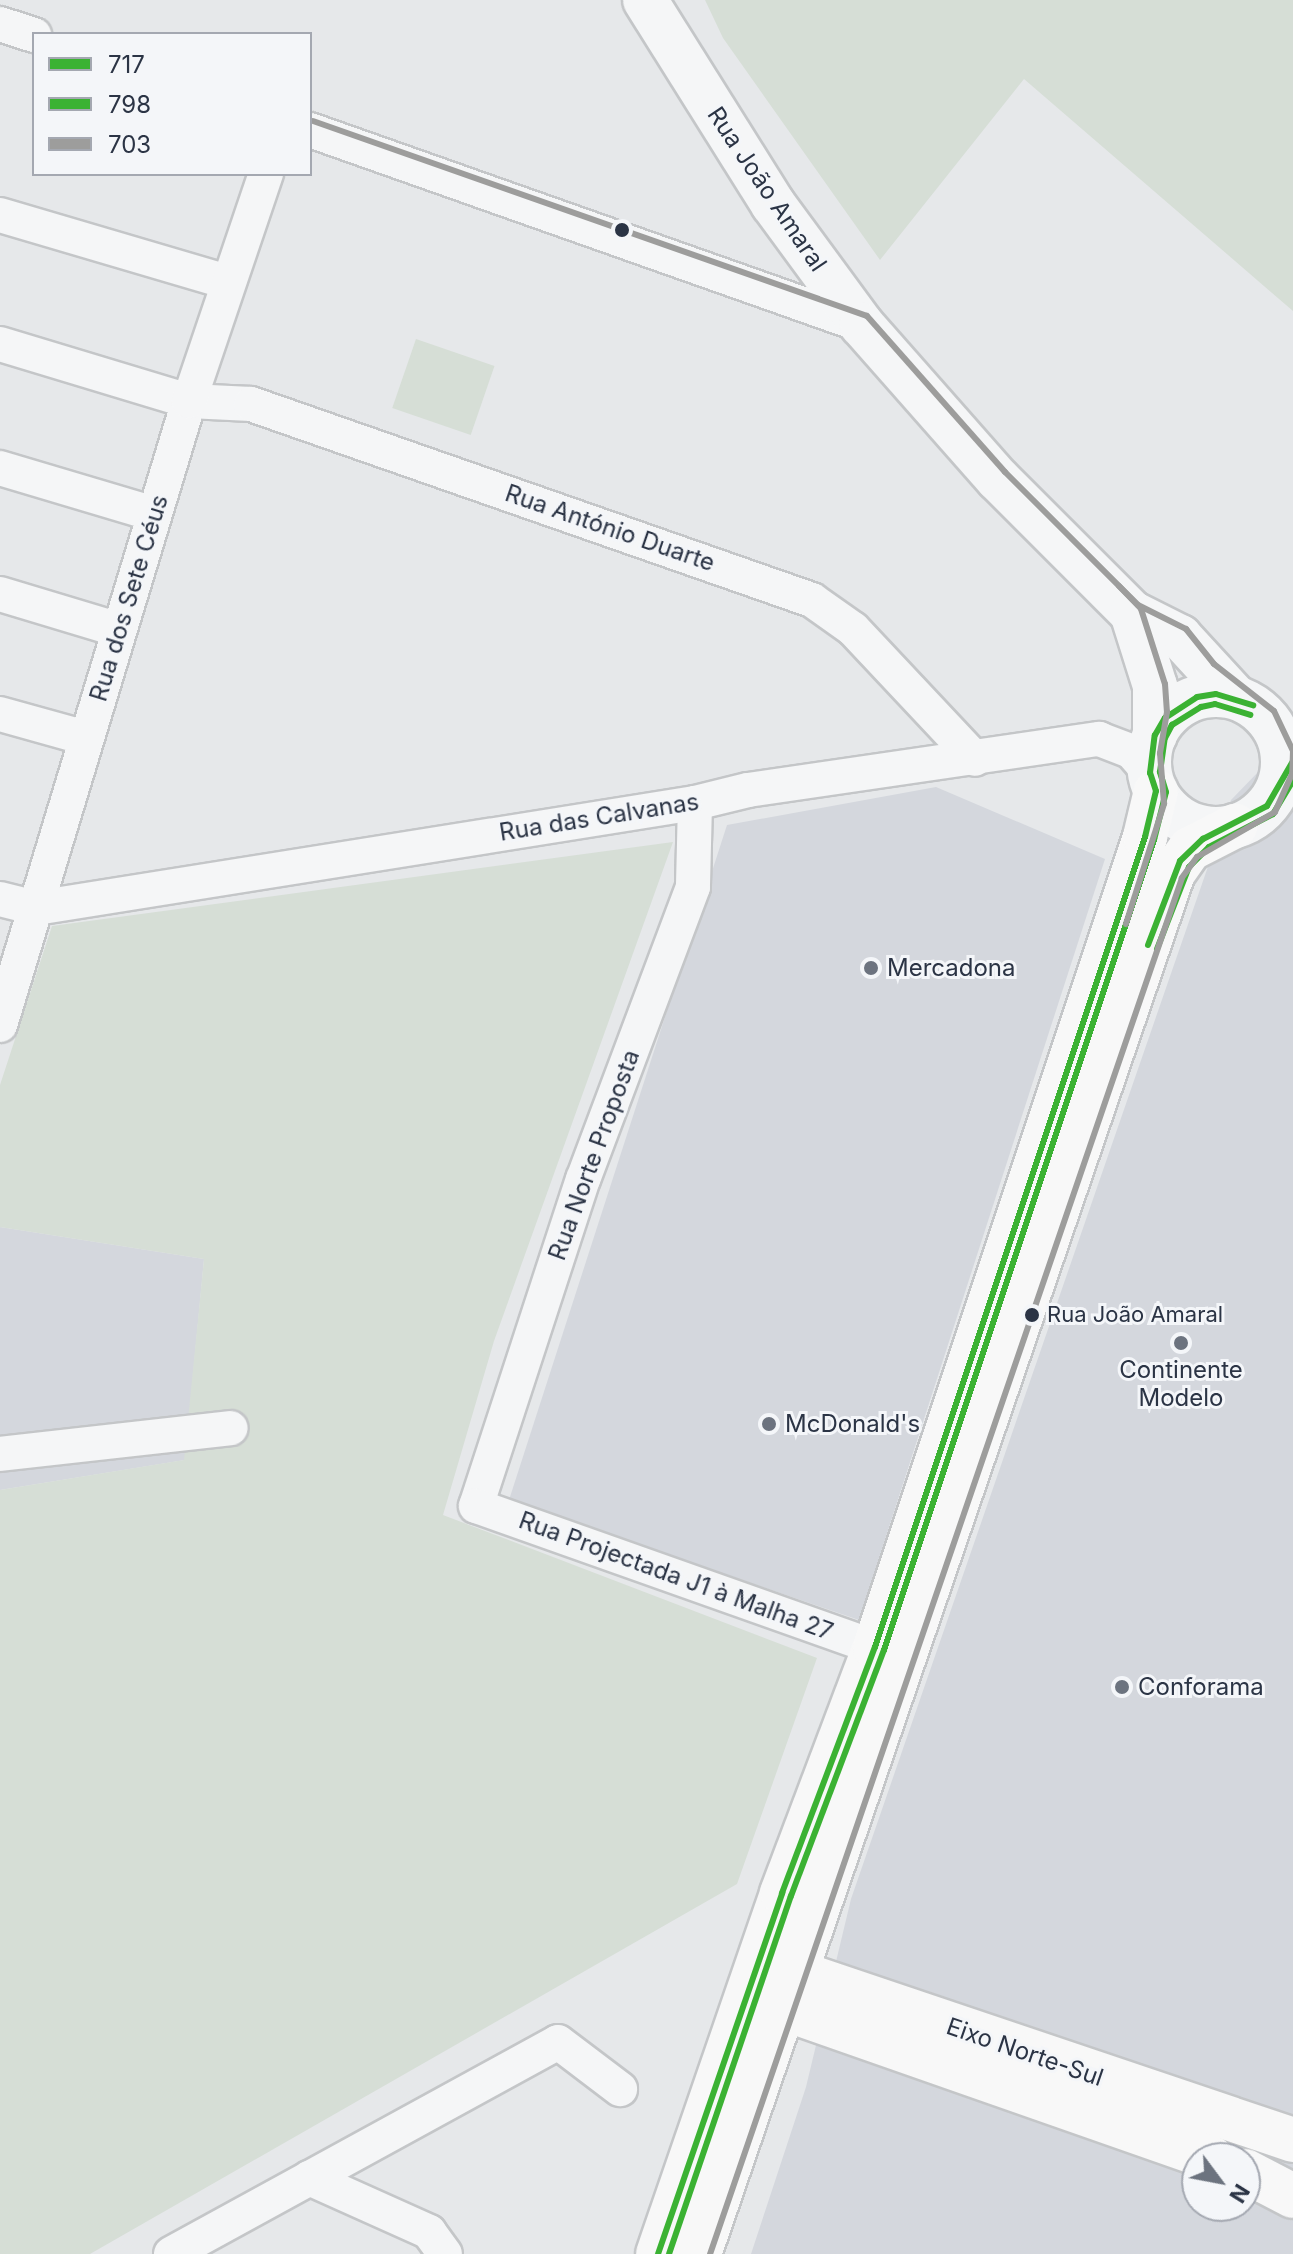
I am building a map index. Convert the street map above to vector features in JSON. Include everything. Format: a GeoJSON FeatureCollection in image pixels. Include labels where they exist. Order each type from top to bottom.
{"type":"FeatureCollection","features":[{"type":"Feature","properties":{"kind":"main road"},"geometry":{"type":"LineString","coordinates":[[699,2254],[771,1984],[875,1647],[1145,837],[1154,766]]}},
{"type":"Feature","properties":{"kind":"main road"},"geometry":{"type":"LineString","coordinates":[[658,2254],[771,1984],[1173,873],[1190,849],[1235,826]]}},
{"type":"Feature","properties":{"kind":"main road","name":"Eixo Norte-Sul"},"geometry":{"type":"LineString","coordinates":[[771,1984],[1293,2140]]}},
{"type":"Feature","properties":{"kind":"main road","name":"Eixo Norte-Sul"},"geometry":{"type":"LineString","coordinates":[[771,1984],[1181,2146]]}},
{"type":"Feature","properties":{"kind":"main road"},"geometry":{"type":"LineString","coordinates":[[1261,2179],[1293,2196]]}},
{"type":"Feature","properties":{"kind":"street","name":"Rua João Amaral"},"geometry":{"type":"LineString","coordinates":[[645,0],[773,204],[862,325],[998,479],[1132,613],[1180,637],[1260,700]]}},
{"type":"Feature","properties":{"kind":"street"},"geometry":{"type":"LineString","coordinates":[[0,24],[32,34]]}},
{"type":"Feature","properties":{"kind":"street"},"geometry":{"type":"LineString","coordinates":[[312,131],[862,325]]}},
{"type":"Feature","properties":{"kind":"street","name":"Rua dos Sete Céus"},"geometry":{"type":"LineString","coordinates":[[0,1025],[189,401],[265,176]]}},
{"type":"Feature","properties":{"kind":"street"},"geometry":{"type":"LineString","coordinates":[[0,215],[228,282]]}},
{"type":"Feature","properties":{"kind":"street","name":"Rua António Duarte"},"geometry":{"type":"LineString","coordinates":[[0,344],[189,401],[251,404],[812,600],[853,629],[975,759]]}},
{"type":"Feature","properties":{"kind":"street"},"geometry":{"type":"LineString","coordinates":[[0,468],[154,514]]}},
{"type":"Feature","properties":{"kind":"street"},"geometry":{"type":"LineString","coordinates":[[0,594],[119,630]]}},
{"type":"Feature","properties":{"kind":"street","name":"Rua João Amaral"},"geometry":{"type":"LineString","coordinates":[[1132,613],[1155,686],[1154,766]]}},
{"type":"Feature","properties":{"kind":"street"},"geometry":{"type":"LineString","coordinates":[[1197,697],[1260,700],[1283,752],[1285,776],[1267,806],[1235,826],[1217,829],[1190,823],[1167,807],[1154,766],[1165,718],[1197,697]]}},
{"type":"Feature","properties":{"kind":"street"},"geometry":{"type":"LineString","coordinates":[[0,714],[86,738]]}},
{"type":"Feature","properties":{"kind":"street","name":"Rua das Calvanas"},"geometry":{"type":"LineString","coordinates":[[36,908],[695,803],[748,790],[1099,739],[1131,751],[1154,766]]}},
{"type":"Feature","properties":{"kind":"street","name":"Rua Norte Proposta"},"geometry":{"type":"LineString","coordinates":[[476,1506],[583,1179],[693,887],[695,803]]}},
{"type":"Feature","properties":{"kind":"street"},"geometry":{"type":"LineString","coordinates":[[0,899],[36,908]]}},
{"type":"Feature","properties":{"kind":"street"},"geometry":{"type":"LineString","coordinates":[[0,1454],[231,1428]]}},
{"type":"Feature","properties":{"kind":"street","name":"Rua Projectada J1 à Malha 27"},"geometry":{"type":"LineString","coordinates":[[476,1506],[875,1647]]}},
{"type":"Feature","properties":{"kind":"street"},"geometry":{"type":"LineString","coordinates":[[171,2254],[558,2042],[620,2089]]}},
{"type":"Feature","properties":{"kind":"street"},"geometry":{"type":"LineString","coordinates":[[309,2178],[429,2232],[445,2254]]}},
{"type":"Feature","properties":{"kind":"shaded area"},"geometry":{"type":"Polygon","coordinates":[[[705,0],[1293,0],[1293,311],[1024,79],[880,260],[723,38],[705,0]]]}},
{"type":"Feature","properties":{"kind":"shaded area"},"geometry":{"type":"Polygon","coordinates":[[[416,339],[494,366],[471,435],[392,408],[416,339]]]}},
{"type":"Feature","properties":{"kind":"shaded area"},"geometry":{"type":"Polygon","coordinates":[[[1293,736],[1293,2254],[751,2254],[806,2087],[851,1899],[1231,800],[1293,736]]]}},
{"type":"Feature","properties":{"kind":"shaded area"},"geometry":{"type":"Polygon","coordinates":[[[936,787],[1105,859],[859,1620],[509,1500],[727,825],[936,787]]]}},
{"type":"Feature","properties":{"kind":"shaded area"},"geometry":{"type":"Polygon","coordinates":[[[673,842],[494,1341],[443,1515],[817,1658],[737,1884],[90,2254],[0,2254],[0,1490],[184,1460],[204,1259],[0,1227],[0,1085],[52,926],[673,842]]]}},
{"type":"Feature","properties":{"kind":"shaded area"},"geometry":{"type":"Polygon","coordinates":[[[0,1227],[204,1259],[185,1460],[0,1490],[0,1227]]]}},
{"type":"Feature","properties":{"kind":"transit line","name":"703"},"geometry":{"type":"LineString","coordinates":[[313,121],[867,316],[1005,472],[1138,605],[1186,629],[1214,664],[1274,711],[1293,751],[1292,774],[1275,812],[1197,857],[1182,878],[710,2254]]}},
{"type":"Feature","properties":{"kind":"transit line","name":"703"},"geometry":{"type":"LineString","coordinates":[[1119,586],[1141,609],[1165,684],[1167,712],[1160,753],[1164,804],[1126,924]]}},
{"type":"Feature","properties":{"kind":"transit line","name":"717"},"geometry":{"type":"LineString","coordinates":[[658,2254],[782,1893],[875,1647],[1145,837],[1156,791],[1150,773],[1155,735],[1165,718],[1197,697],[1216,694],[1253,705]]}},
{"type":"Feature","properties":{"kind":"transit line","name":"798"},"geometry":{"type":"LineString","coordinates":[[669,2254],[791,1896],[884,1650],[1154,840],[1166,792],[1160,772],[1165,738],[1172,725],[1201,707],[1215,704],[1250,715]]}},
{"type":"Feature","properties":{"kind":"transit line","name":"717"},"geometry":{"type":"LineString","coordinates":[[1148,945],[1180,861],[1203,839],[1267,806],[1293,761]]}},
{"type":"Feature","properties":{"kind":"transit line","name":"798"},"geometry":{"type":"LineString","coordinates":[[1157,949],[1189,867],[1209,847],[1273,814],[1293,781]]}},
{"type":"Feature","properties":{"kind":"place","name":"Mercadona"},"geometry":{"type":"Point","coordinates":[871,968]}},
{"type":"Feature","properties":{"kind":"place","name":"Rua João Amaral"},"geometry":{"type":"Point","coordinates":[1032,1315]}},
{"type":"Feature","properties":{"kind":"place","name":"Continente Modelo"},"geometry":{"type":"Point","coordinates":[1181,1343]}},
{"type":"Feature","properties":{"kind":"place","name":"McDonald's"},"geometry":{"type":"Point","coordinates":[769,1424]}},
{"type":"Feature","properties":{"kind":"place","name":"Conforama"},"geometry":{"type":"Point","coordinates":[1122,1687]}}]}
